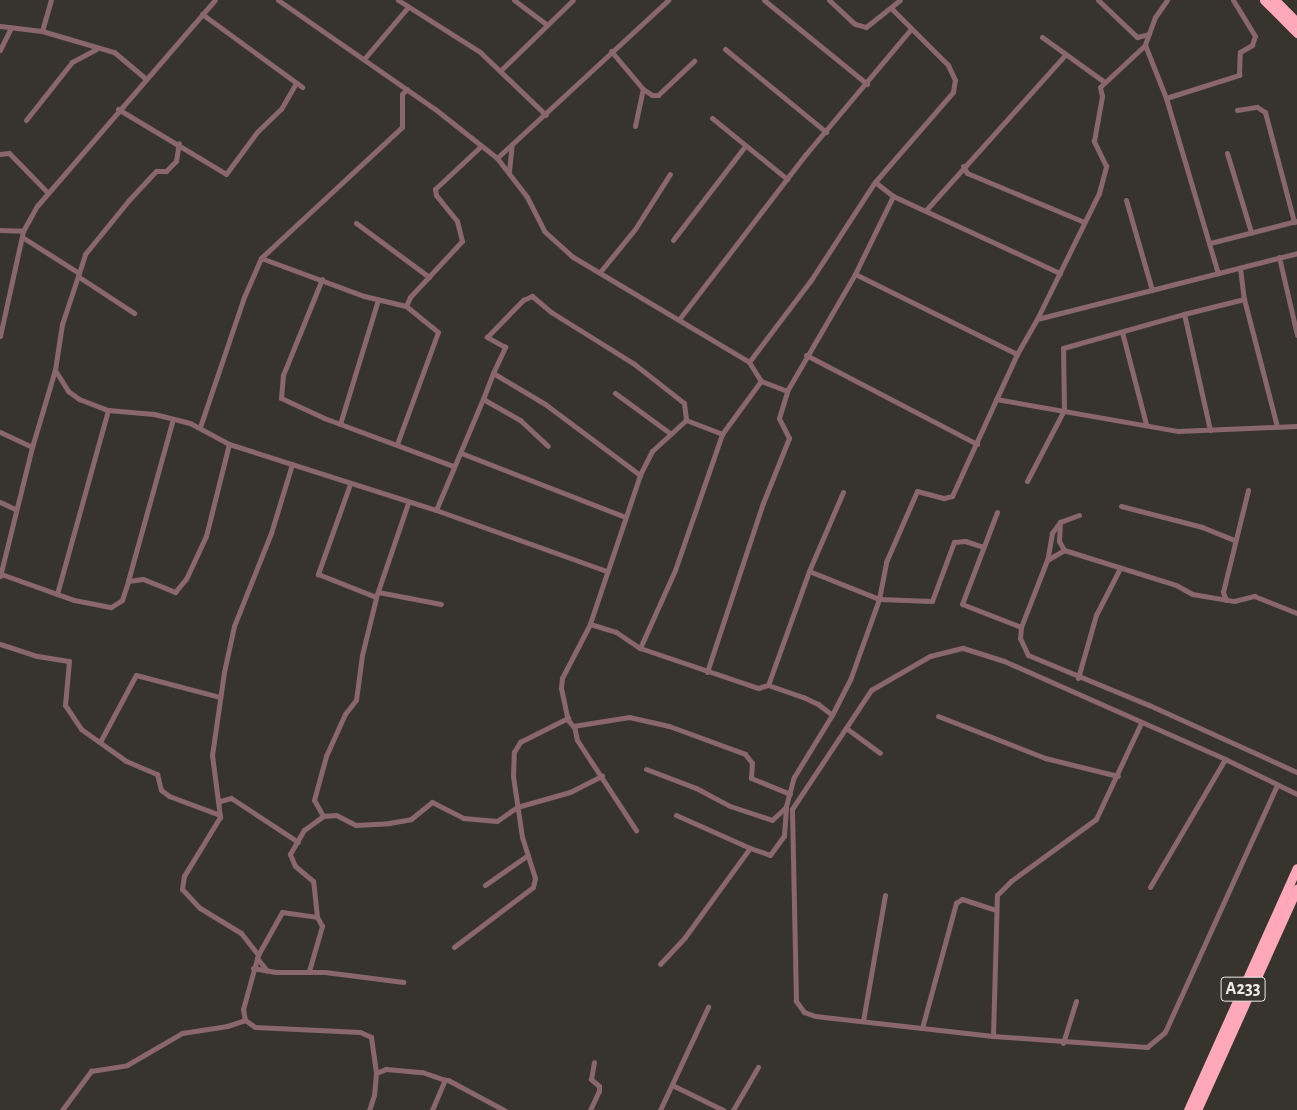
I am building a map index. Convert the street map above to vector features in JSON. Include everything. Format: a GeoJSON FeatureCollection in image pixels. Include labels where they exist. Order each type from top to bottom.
{"type":"FeatureCollection","features":[{"type":"Feature","properties":{"kind":"highway"},"geometry":{"type":"LineString","coordinates":[[1264,0],[1297,34]]}},
{"type":"Feature","properties":{"kind":"highway"},"geometry":{"type":"LineString","coordinates":[[1275,0],[1297,22]]}},
{"type":"Feature","properties":{"kind":"highway","name":"A233"},"geometry":{"type":"LineString","coordinates":[[1188,1110],[1297,868]]}},
{"type":"Feature","properties":{"kind":"highway","name":"A233"},"geometry":{"type":"LineString","coordinates":[[1197,1110],[1297,889]]}},
{"type":"Feature","properties":{"kind":"street"},"geometry":{"type":"LineString","coordinates":[[42,31],[51,0]]}},
{"type":"Feature","properties":{"kind":"street"},"geometry":{"type":"LineString","coordinates":[[0,336],[22,234],[48,193],[145,78],[215,0]]}},
{"type":"Feature","properties":{"kind":"street"},"geometry":{"type":"LineString","coordinates":[[278,0],[407,89],[497,158],[509,171],[527,197],[544,231],[573,257],[680,318],[749,362],[761,381],[787,391]]}},
{"type":"Feature","properties":{"kind":"street"},"geometry":{"type":"LineString","coordinates":[[398,0],[436,25],[447,28],[501,70],[546,114]]}},
{"type":"Feature","properties":{"kind":"street"},"geometry":{"type":"LineString","coordinates":[[514,0],[546,24]]}},
{"type":"Feature","properties":{"kind":"street"},"geometry":{"type":"LineString","coordinates":[[501,70],[546,24],[573,0]]}},
{"type":"Feature","properties":{"kind":"street"},"geometry":{"type":"LineString","coordinates":[[497,158],[668,0]]}},
{"type":"Feature","properties":{"kind":"street"},"geometry":{"type":"LineString","coordinates":[[764,0],[867,84]]}},
{"type":"Feature","properties":{"kind":"street"},"geometry":{"type":"LineString","coordinates":[[830,0],[855,24],[866,27],[900,0]]}},
{"type":"Feature","properties":{"kind":"street"},"geometry":{"type":"LineString","coordinates":[[1098,0],[1137,37],[1149,34]]}},
{"type":"Feature","properties":{"kind":"street"},"geometry":{"type":"LineString","coordinates":[[676,815],[770,855],[784,836],[786,806],[794,777],[832,715],[850,680],[879,599],[886,562],[917,491],[944,498],[952,496],[1017,354],[1037,319],[1099,193],[1106,166],[1094,133],[1103,81],[1145,45],[1154,17],[1167,0]]}},
{"type":"Feature","properties":{"kind":"street"},"geometry":{"type":"LineString","coordinates":[[1166,98],[1240,75],[1240,52],[1252,45],[1255,36],[1234,0]]}},
{"type":"Feature","properties":{"kind":"street"},"geometry":{"type":"LineString","coordinates":[[364,59],[408,6]]}},
{"type":"Feature","properties":{"kind":"street"},"geometry":{"type":"LineString","coordinates":[[749,362],[811,280],[876,182],[953,92],[955,86],[954,75],[948,65],[890,8]]}},
{"type":"Feature","properties":{"kind":"street"},"geometry":{"type":"LineString","coordinates":[[202,14],[302,87]]}},
{"type":"Feature","properties":{"kind":"street"},"geometry":{"type":"LineString","coordinates":[[0,26],[42,31],[96,49],[114,52],[145,78]]}},
{"type":"Feature","properties":{"kind":"street"},"geometry":{"type":"LineString","coordinates":[[0,50],[11,27]]}},
{"type":"Feature","properties":{"kind":"street"},"geometry":{"type":"LineString","coordinates":[[680,318],[787,179],[867,84],[911,28]]}},
{"type":"Feature","properties":{"kind":"street"},"geometry":{"type":"LineString","coordinates":[[1042,37],[1103,81]]}},
{"type":"Feature","properties":{"kind":"street"},"geometry":{"type":"LineString","coordinates":[[1145,45],[1166,98],[1218,273]]}},
{"type":"Feature","properties":{"kind":"street"},"geometry":{"type":"LineString","coordinates":[[26,120],[72,62],[96,49]]}},
{"type":"Feature","properties":{"kind":"street"},"geometry":{"type":"LineString","coordinates":[[725,49],[826,132]]}},
{"type":"Feature","properties":{"kind":"street"},"geometry":{"type":"LineString","coordinates":[[611,51],[643,89],[652,96],[658,95],[694,61]]}},
{"type":"Feature","properties":{"kind":"street"},"geometry":{"type":"LineString","coordinates":[[926,210],[963,166],[1065,55]]}},
{"type":"Feature","properties":{"kind":"street"},"geometry":{"type":"LineString","coordinates":[[118,110],[179,143],[226,174],[257,132],[281,109],[296,83]]}},
{"type":"Feature","properties":{"kind":"street"},"geometry":{"type":"LineString","coordinates":[[200,427],[244,297],[261,258],[402,127],[402,94],[407,89]]}},
{"type":"Feature","properties":{"kind":"street"},"geometry":{"type":"LineString","coordinates":[[636,126],[643,89]]}},
{"type":"Feature","properties":{"kind":"street"},"geometry":{"type":"LineString","coordinates":[[1210,243],[1295,221],[1265,112],[1257,107],[1237,110]]}},
{"type":"Feature","properties":{"kind":"street"},"geometry":{"type":"LineString","coordinates":[[712,118],[787,179]]}},
{"type":"Feature","properties":{"kind":"street"},"geometry":{"type":"LineString","coordinates":[[173,419],[122,600],[111,607],[57,594],[1,576],[15,510],[55,370],[62,324],[85,254],[128,201],[156,171],[166,171],[176,162],[179,143]]}},
{"type":"Feature","properties":{"kind":"street"},"geometry":{"type":"LineString","coordinates":[[509,171],[512,144]]}},
{"type":"Feature","properties":{"kind":"street"},"geometry":{"type":"LineString","coordinates":[[406,306],[429,276],[458,246],[462,235],[457,221],[436,195],[435,189],[481,146]]}},
{"type":"Feature","properties":{"kind":"street"},"geometry":{"type":"LineString","coordinates":[[673,240],[746,146]]}},
{"type":"Feature","properties":{"kind":"street"},"geometry":{"type":"LineString","coordinates":[[1227,153],[1252,232]]}},
{"type":"Feature","properties":{"kind":"street"},"geometry":{"type":"LineString","coordinates":[[0,154],[9,154],[48,193]]}},
{"type":"Feature","properties":{"kind":"street"},"geometry":{"type":"LineString","coordinates":[[963,166],[967,173],[1084,222]]}},
{"type":"Feature","properties":{"kind":"street"},"geometry":{"type":"LineString","coordinates":[[600,272],[635,229],[670,174]]}},
{"type":"Feature","properties":{"kind":"street"},"geometry":{"type":"LineString","coordinates":[[876,182],[893,196],[1060,273]]}},
{"type":"Feature","properties":{"kind":"street"},"geometry":{"type":"LineString","coordinates":[[707,672],[763,502],[789,438],[779,418],[787,391],[806,355],[855,274],[893,196]]}},
{"type":"Feature","properties":{"kind":"street"},"geometry":{"type":"LineString","coordinates":[[1126,200],[1152,290]]}},
{"type":"Feature","properties":{"kind":"street"},"geometry":{"type":"LineString","coordinates":[[356,223],[429,276]]}},
{"type":"Feature","properties":{"kind":"street"},"geometry":{"type":"LineString","coordinates":[[0,230],[22,234],[134,313]]}},
{"type":"Feature","properties":{"kind":"street"},"geometry":{"type":"LineString","coordinates":[[1037,319],[1297,253]]}},
{"type":"Feature","properties":{"kind":"street"},"geometry":{"type":"LineString","coordinates":[[1279,257],[1297,335]]}},
{"type":"Feature","properties":{"kind":"street"},"geometry":{"type":"LineString","coordinates":[[261,258],[378,300],[406,306],[438,332],[397,444]]}},
{"type":"Feature","properties":{"kind":"street"},"geometry":{"type":"LineString","coordinates":[[1240,268],[1244,298],[1277,427]]}},
{"type":"Feature","properties":{"kind":"street"},"geometry":{"type":"LineString","coordinates":[[855,274],[1017,354]]}},
{"type":"Feature","properties":{"kind":"street"},"geometry":{"type":"LineString","coordinates":[[322,279],[283,375],[281,398],[340,424],[453,466]]}},
{"type":"Feature","properties":{"kind":"street"},"geometry":{"type":"LineString","coordinates":[[436,510],[505,347],[487,337],[523,300],[532,296],[551,312],[633,363],[684,403],[686,420]]}},
{"type":"Feature","properties":{"kind":"street"},"geometry":{"type":"LineString","coordinates":[[1027,481],[1064,410],[1063,348],[1244,298]]}},
{"type":"Feature","properties":{"kind":"street"},"geometry":{"type":"LineString","coordinates":[[340,424],[352,374],[378,300]]}},
{"type":"Feature","properties":{"kind":"street"},"geometry":{"type":"LineString","coordinates":[[1184,314],[1210,430]]}},
{"type":"Feature","properties":{"kind":"street"},"geometry":{"type":"LineString","coordinates":[[1122,332],[1146,424]]}},
{"type":"Feature","properties":{"kind":"street"},"geometry":{"type":"LineString","coordinates":[[806,355],[977,444]]}},
{"type":"Feature","properties":{"kind":"street"},"geometry":{"type":"LineString","coordinates":[[55,370],[68,391],[108,410],[173,419],[200,427],[229,444],[408,503],[436,510],[606,571]]}},
{"type":"Feature","properties":{"kind":"street"},"geometry":{"type":"LineString","coordinates":[[493,373],[545,404],[640,475]]}},
{"type":"Feature","properties":{"kind":"street"},"geometry":{"type":"LineString","coordinates":[[640,648],[675,570],[722,434],[761,381]]}},
{"type":"Feature","properties":{"kind":"street"},"geometry":{"type":"LineString","coordinates":[[615,393],[671,434]]}},
{"type":"Feature","properties":{"kind":"street"},"geometry":{"type":"LineString","coordinates":[[483,399],[520,420],[548,446]]}},
{"type":"Feature","properties":{"kind":"street"},"geometry":{"type":"LineString","coordinates":[[996,399],[1178,431],[1297,426]]}},
{"type":"Feature","properties":{"kind":"street"},"geometry":{"type":"LineString","coordinates":[[57,594],[108,410]]}},
{"type":"Feature","properties":{"kind":"street"},"geometry":{"type":"LineString","coordinates":[[686,420],[722,434]]}},
{"type":"Feature","properties":{"kind":"street"},"geometry":{"type":"LineString","coordinates":[[636,830],[577,740],[574,726],[568,718],[561,688],[562,678],[590,624],[606,571],[640,475],[652,451],[686,420]]}},
{"type":"Feature","properties":{"kind":"street"},"geometry":{"type":"LineString","coordinates":[[0,432],[32,447]]}},
{"type":"Feature","properties":{"kind":"street"},"geometry":{"type":"LineString","coordinates":[[128,580],[143,579],[175,592],[186,578],[206,536],[229,444]]}},
{"type":"Feature","properties":{"kind":"street"},"geometry":{"type":"LineString","coordinates":[[461,453],[625,517]]}},
{"type":"Feature","properties":{"kind":"street"},"geometry":{"type":"LineString","coordinates":[[267,971],[241,934],[200,908],[182,889],[184,876],[197,860],[220,815],[220,801],[212,755],[220,697],[234,626],[271,533],[292,464]]}},
{"type":"Feature","properties":{"kind":"street"},"geometry":{"type":"LineString","coordinates":[[350,484],[318,574],[376,597],[408,503]]}},
{"type":"Feature","properties":{"kind":"street"},"geometry":{"type":"LineString","coordinates":[[1226,600],[1223,592],[1248,490]]}},
{"type":"Feature","properties":{"kind":"street"},"geometry":{"type":"LineString","coordinates":[[768,686],[809,571],[843,492]]}},
{"type":"Feature","properties":{"kind":"street"},"geometry":{"type":"LineString","coordinates":[[0,502],[15,510]]}},
{"type":"Feature","properties":{"kind":"street"},"geometry":{"type":"LineString","coordinates":[[1121,506],[1202,527],[1235,540]]}},
{"type":"Feature","properties":{"kind":"street"},"geometry":{"type":"LineString","coordinates":[[997,512],[962,604],[1020,627]]}},
{"type":"Feature","properties":{"kind":"street"},"geometry":{"type":"LineString","coordinates":[[1079,515],[1060,522],[1052,534],[1047,560],[1020,627],[1020,638],[1028,655],[1078,678],[1149,705],[1297,772]]}},
{"type":"Feature","properties":{"kind":"street"},"geometry":{"type":"LineString","coordinates":[[1060,522],[1059,541],[1064,550],[1176,585],[1192,594],[1226,600],[1254,596],[1297,613]]}},
{"type":"Feature","properties":{"kind":"street"},"geometry":{"type":"LineString","coordinates":[[809,571],[879,599],[932,600],[954,542],[965,541],[983,547]]}},
{"type":"Feature","properties":{"kind":"street"},"geometry":{"type":"LineString","coordinates":[[1047,560],[1064,550]]}},
{"type":"Feature","properties":{"kind":"street"},"geometry":{"type":"LineString","coordinates":[[1078,678],[1096,615],[1120,568]]}},
{"type":"Feature","properties":{"kind":"street"},"geometry":{"type":"LineString","coordinates":[[378,592],[441,604]]}},
{"type":"Feature","properties":{"kind":"street"},"geometry":{"type":"LineString","coordinates":[[323,816],[314,800],[326,756],[345,714],[356,700],[362,655],[376,598]]}},
{"type":"Feature","properties":{"kind":"street"},"geometry":{"type":"LineString","coordinates":[[590,624],[616,632],[640,648],[707,672],[758,688],[768,686],[818,704],[832,715]]}},
{"type":"Feature","properties":{"kind":"street"},"geometry":{"type":"LineString","coordinates":[[0,644],[37,656],[69,661],[65,705],[82,729],[126,761],[157,774],[161,790],[169,796],[220,815]]}},
{"type":"Feature","properties":{"kind":"street"},"geometry":{"type":"LineString","coordinates":[[1277,785],[1165,1032],[1147,1047],[993,1036],[815,1016],[799,1008],[794,994],[792,809],[872,690],[930,656],[963,648],[1004,661],[1140,723],[1225,759],[1297,794]]}},
{"type":"Feature","properties":{"kind":"street"},"geometry":{"type":"LineString","coordinates":[[100,742],[136,675],[220,697]]}},
{"type":"Feature","properties":{"kind":"street"},"geometry":{"type":"LineString","coordinates":[[938,716],[1045,758],[1118,776]]}},
{"type":"Feature","properties":{"kind":"street"},"geometry":{"type":"LineString","coordinates":[[574,726],[629,717],[669,726],[745,754],[752,763],[751,778],[790,794]]}},
{"type":"Feature","properties":{"kind":"street"},"geometry":{"type":"LineString","coordinates":[[454,947],[533,887],[535,878],[528,855],[513,776],[514,752],[520,742],[568,718]]}},
{"type":"Feature","properties":{"kind":"street"},"geometry":{"type":"LineString","coordinates":[[993,1036],[998,894],[1003,888],[1096,819],[1118,776],[1140,723]]}},
{"type":"Feature","properties":{"kind":"street"},"geometry":{"type":"LineString","coordinates":[[846,728],[880,753]]}},
{"type":"Feature","properties":{"kind":"street"},"geometry":{"type":"LineString","coordinates":[[1150,887],[1225,759]]}},
{"type":"Feature","properties":{"kind":"street"},"geometry":{"type":"LineString","coordinates":[[646,769],[696,788],[730,806],[772,820],[786,806]]}},
{"type":"Feature","properties":{"kind":"street"},"geometry":{"type":"LineString","coordinates":[[309,971],[322,926],[317,917],[313,881],[295,866],[290,854],[304,830],[323,816],[336,815],[356,825],[389,823],[411,819],[432,802],[463,818],[497,821],[518,807],[570,792],[602,776]]}},
{"type":"Feature","properties":{"kind":"street"},"geometry":{"type":"LineString","coordinates":[[220,801],[231,798],[298,842]]}},
{"type":"Feature","properties":{"kind":"street"},"geometry":{"type":"LineString","coordinates":[[660,964],[750,848]]}},
{"type":"Feature","properties":{"kind":"street"},"geometry":{"type":"LineString","coordinates":[[485,886],[528,855]]}},
{"type":"Feature","properties":{"kind":"street"},"geometry":{"type":"LineString","coordinates":[[863,1020],[885,895]]}},
{"type":"Feature","properties":{"kind":"street"},"geometry":{"type":"LineString","coordinates":[[922,1028],[956,902],[962,899],[996,910]]}},
{"type":"Feature","properties":{"kind":"street"},"geometry":{"type":"LineString","coordinates":[[317,917],[282,912],[257,957],[253,968],[243,1009],[245,1020],[255,1027],[360,1032],[371,1037],[376,1073],[374,1095],[369,1110]]}},
{"type":"Feature","properties":{"kind":"street"},"geometry":{"type":"LineString","coordinates":[[253,968],[267,971],[309,971],[403,982]]}},
{"type":"Feature","properties":{"kind":"street"},"geometry":{"type":"LineString","coordinates":[[1063,1042],[1076,1001]]}},
{"type":"Feature","properties":{"kind":"street"},"geometry":{"type":"LineString","coordinates":[[660,1110],[708,1007]]}},
{"type":"Feature","properties":{"kind":"street"},"geometry":{"type":"LineString","coordinates":[[62,1110],[91,1071],[126,1065],[182,1033],[227,1026],[245,1020]]}},
{"type":"Feature","properties":{"kind":"street"},"geometry":{"type":"LineString","coordinates":[[590,1110],[600,1091],[599,1086],[591,1079],[594,1062]]}},
{"type":"Feature","properties":{"kind":"street"},"geometry":{"type":"LineString","coordinates":[[733,1110],[758,1066]]}},
{"type":"Feature","properties":{"kind":"street"},"geometry":{"type":"LineString","coordinates":[[376,1073],[386,1069],[422,1072],[445,1080],[501,1109]]}},
{"type":"Feature","properties":{"kind":"street"},"geometry":{"type":"LineString","coordinates":[[432,1110],[445,1080]]}},
{"type":"Feature","properties":{"kind":"street"},"geometry":{"type":"LineString","coordinates":[[672,1085],[723,1110]]}}]}
